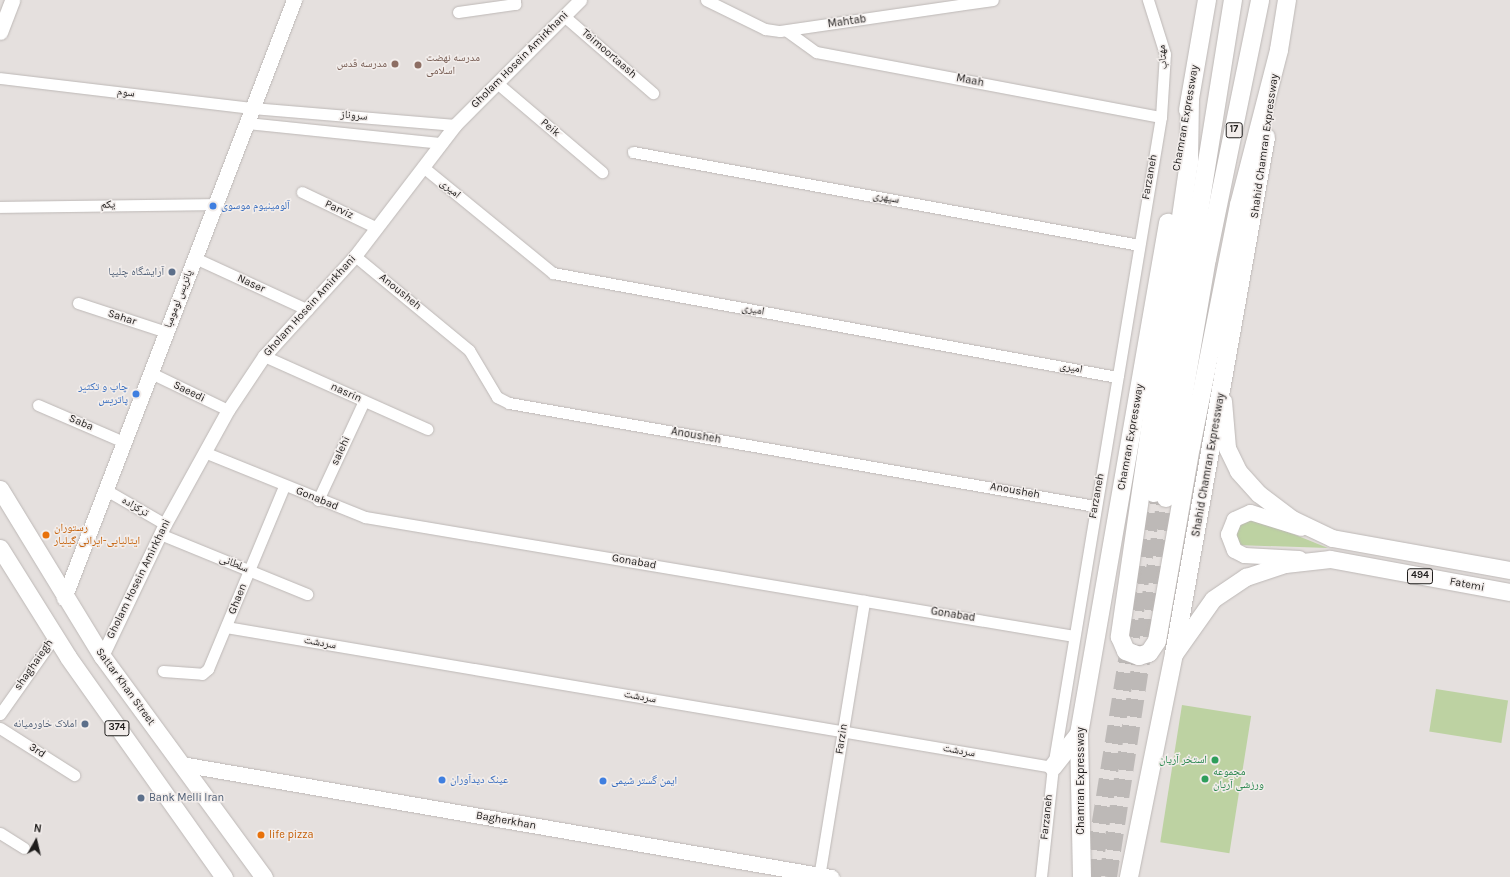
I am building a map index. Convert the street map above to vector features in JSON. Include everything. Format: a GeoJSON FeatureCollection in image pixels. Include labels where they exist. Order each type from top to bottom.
{"type":"FeatureCollection","features":[{"type":"Feature","properties":{"kind":"highway","name":"Chamran Expressway"},"geometry":{"type":"LineString","coordinates":[[1082,877],[1079,734],[1207,0]]}},
{"type":"Feature","properties":{"kind":"highway","name":"17"},"geometry":{"type":"LineString","coordinates":[[1232,0],[1160,496],[1260,0]]}},
{"type":"Feature","properties":{"kind":"highway"},"geometry":{"type":"LineString","coordinates":[[1190,98],[1189,162],[1120,637],[1126,650],[1139,656],[1149,653],[1158,641],[1191,447],[1239,205],[1279,50],[1287,0]]}},
{"type":"Feature","properties":{"kind":"highway","name":"Shahid Chamran Expressway"},"geometry":{"type":"LineString","coordinates":[[1129,877],[1174,654],[1254,218],[1279,50]]}},
{"type":"Feature","properties":{"kind":"highway"},"geometry":{"type":"LineString","coordinates":[[1053,767],[1079,734]]}},
{"type":"Feature","properties":{"kind":"main road"},"geometry":{"type":"LineString","coordinates":[[0,32],[12,0]]}},
{"type":"Feature","properties":{"kind":"main road","name":"پاتریس لومومبا"},"geometry":{"type":"LineString","coordinates":[[64,598],[294,0]]}},
{"type":"Feature","properties":{"kind":"main road","name":"Fatemi"},"geometry":{"type":"LineString","coordinates":[[1222,392],[1227,448],[1247,482],[1281,512],[1332,538],[1510,570]]}},
{"type":"Feature","properties":{"kind":"main road","name":"Sattar Khan Street"},"geometry":{"type":"LineString","coordinates":[[0,489],[64,598],[102,656],[264,877]]}},
{"type":"Feature","properties":{"kind":"main road"},"geometry":{"type":"LineString","coordinates":[[1330,559],[1244,556],[1234,550],[1228,534],[1234,518],[1250,512],[1332,538]]}},
{"type":"Feature","properties":{"kind":"main road","name":"374"},"geometry":{"type":"LineString","coordinates":[[0,548],[54,636],[224,877]]}},
{"type":"Feature","properties":{"kind":"main road","name":"Fatemi"},"geometry":{"type":"LineString","coordinates":[[1174,654],[1206,605],[1236,583],[1286,564],[1330,559],[1510,592]]}},
{"type":"Feature","properties":{"kind":"main road","name":"Bagherkhan"},"geometry":{"type":"LineString","coordinates":[[181,764],[823,876]]}},
{"type":"Feature","properties":{"kind":"street"},"geometry":{"type":"LineString","coordinates":[[458,12],[515,4],[515,0]]}},
{"type":"Feature","properties":{"kind":"street","name":"Gholam Hosein Amirkhani"},"geometry":{"type":"LineString","coordinates":[[102,656],[162,529],[228,410],[264,356],[308,310],[355,256],[455,125],[580,0]]}},
{"type":"Feature","properties":{"kind":"street","name":"Mahtab"},"geometry":{"type":"LineString","coordinates":[[706,0],[764,29],[787,31],[993,0]]}},
{"type":"Feature","properties":{"kind":"street","name":"مهتاب"},"geometry":{"type":"LineString","coordinates":[[1148,0],[1165,54],[1161,117]]}},
{"type":"Feature","properties":{"kind":"street","name":"Teimoortaash"},"geometry":{"type":"LineString","coordinates":[[564,16],[653,92]]}},
{"type":"Feature","properties":{"kind":"street","name":"Maah"},"geometry":{"type":"LineString","coordinates":[[787,31],[816,52],[1161,117]]}},
{"type":"Feature","properties":{"kind":"street","name":"سوم"},"geometry":{"type":"LineString","coordinates":[[0,78],[252,108]]}},
{"type":"Feature","properties":{"kind":"street","name":"Peik"},"geometry":{"type":"LineString","coordinates":[[497,83],[602,172]]}},
{"type":"Feature","properties":{"kind":"street","name":"سروناز"},"geometry":{"type":"LineString","coordinates":[[252,108],[455,125]]}},
{"type":"Feature","properties":{"kind":"street"},"geometry":{"type":"LineString","coordinates":[[338,132],[339,115]]}},
{"type":"Feature","properties":{"kind":"street"},"geometry":{"type":"LineString","coordinates":[[352,133],[354,116]]}},
{"type":"Feature","properties":{"kind":"street","name":"Farzaneh"},"geometry":{"type":"LineString","coordinates":[[1042,876],[1053,767],[1095,506],[1161,117]]}},
{"type":"Feature","properties":{"kind":"street","name":"سروناز"},"geometry":{"type":"LineString","coordinates":[[247,123],[442,143]]}},
{"type":"Feature","properties":{"kind":"street","name":"سپهری"},"geometry":{"type":"LineString","coordinates":[[633,152],[1139,245]]}},
{"type":"Feature","properties":{"kind":"street","name":"امیری"},"geometry":{"type":"LineString","coordinates":[[424,167],[553,273],[1117,377]]}},
{"type":"Feature","properties":{"kind":"street","name":"Parviz"},"geometry":{"type":"LineString","coordinates":[[302,192],[377,228]]}},
{"type":"Feature","properties":{"kind":"street","name":"یکم"},"geometry":{"type":"LineString","coordinates":[[0,207],[216,204]]}},
{"type":"Feature","properties":{"kind":"street","name":"Anousheh"},"geometry":{"type":"LineString","coordinates":[[355,256],[469,350],[497,397],[508,403],[1095,506]]}},
{"type":"Feature","properties":{"kind":"street","name":"Naser"},"geometry":{"type":"LineString","coordinates":[[195,258],[308,310]]}},
{"type":"Feature","properties":{"kind":"street","name":"Sahar"},"geometry":{"type":"LineString","coordinates":[[78,303],[166,332]]}},
{"type":"Feature","properties":{"kind":"street","name":"nasrin"},"geometry":{"type":"LineString","coordinates":[[264,356],[428,429]]}},
{"type":"Feature","properties":{"kind":"street","name":"Saeedi"},"geometry":{"type":"LineString","coordinates":[[151,373],[228,410]]}},
{"type":"Feature","properties":{"kind":"street","name":"salehi"},"geometry":{"type":"LineString","coordinates":[[318,500],[364,401]]}},
{"type":"Feature","properties":{"kind":"street","name":"Saba"},"geometry":{"type":"LineString","coordinates":[[38,405],[124,442]]}},
{"type":"Feature","properties":{"kind":"street","name":"Gonabad"},"geometry":{"type":"LineString","coordinates":[[204,452],[318,500],[365,517],[1074,636]]}},
{"type":"Feature","properties":{"kind":"street","name":"Ghaen"},"geometry":{"type":"LineString","coordinates":[[163,671],[206,672],[284,486]]}},
{"type":"Feature","properties":{"kind":"street","name":"ترکزاده"},"geometry":{"type":"LineString","coordinates":[[106,490],[162,529]]}},
{"type":"Feature","properties":{"kind":"street","name":"سلطانی"},"geometry":{"type":"LineString","coordinates":[[162,529],[249,570],[307,594]]}},
{"type":"Feature","properties":{"kind":"street","name":"Farzin"},"geometry":{"type":"LineString","coordinates":[[823,876],[843,731],[864,601]]}},
{"type":"Feature","properties":{"kind":"street","name":"سردشت"},"geometry":{"type":"LineString","coordinates":[[226,627],[1053,767]]}},
{"type":"Feature","properties":{"kind":"street","name":"shaghaiegh"},"geometry":{"type":"LineString","coordinates":[[0,714],[54,636]]}},
{"type":"Feature","properties":{"kind":"street","name":"3rd"},"geometry":{"type":"LineString","coordinates":[[0,728],[74,775]]}},
{"type":"Feature","properties":{"kind":"street"},"geometry":{"type":"LineString","coordinates":[[0,833],[24,848]]}},
{"type":"Feature","properties":{"kind":"green space"},"geometry":{"type":"Polygon","coordinates":[[[1253,518],[1328,548],[1236,545],[1233,524],[1253,518]]]}},
{"type":"Feature","properties":{"kind":"green space"},"geometry":{"type":"Polygon","coordinates":[[[1436,689],[1508,700],[1501,743],[1429,731],[1436,689]]]}},
{"type":"Feature","properties":{"kind":"green space","name":"مجموعه ورزشی آریان"},"geometry":{"type":"Polygon","coordinates":[[[1182,705],[1251,716],[1229,853],[1160,842],[1182,705]]]}},
{"type":"Feature","properties":{"kind":"tunnel"},"geometry":{"type":"LineString","coordinates":[[1092,877],[1154,493]]}},
{"type":"Feature","properties":{"kind":"tunnel"},"geometry":{"type":"LineString","coordinates":[[1108,877],[1166,498]]}},
{"type":"Feature","properties":{"kind":"place","name":"مدرسه قدس"},"geometry":{"type":"Point","coordinates":[395,64]}},
{"type":"Feature","properties":{"kind":"place","name":"مدرسه نهضت اسلامی"},"geometry":{"type":"Point","coordinates":[418,65]}},
{"type":"Feature","properties":{"kind":"place","name":"آلومینیوم موسوی"},"geometry":{"type":"Point","coordinates":[213,206]}},
{"type":"Feature","properties":{"kind":"place","name":"آرایشگاه چلیپا"},"geometry":{"type":"Point","coordinates":[172,272]}},
{"type":"Feature","properties":{"kind":"place","name":"چاپ و تکثیر پاتریس"},"geometry":{"type":"Point","coordinates":[136,394]}},
{"type":"Feature","properties":{"kind":"place","name":"رستوران ایتالیایی-ایرانی گیلیار"},"geometry":{"type":"Point","coordinates":[46,535]}},
{"type":"Feature","properties":{"kind":"place","name":"املاک خاورمیانه"},"geometry":{"type":"Point","coordinates":[85,724]}},
{"type":"Feature","properties":{"kind":"place","name":"استخر آریان"},"geometry":{"type":"Point","coordinates":[1215,760]}},
{"type":"Feature","properties":{"kind":"place","name":"مجموعه ورزشی آریان"},"geometry":{"type":"Point","coordinates":[1205,779]}},
{"type":"Feature","properties":{"kind":"place","name":"عینک دیدآوران"},"geometry":{"type":"Point","coordinates":[442,780]}},
{"type":"Feature","properties":{"kind":"place","name":"ایمن گستر شیمی"},"geometry":{"type":"Point","coordinates":[603,781]}},
{"type":"Feature","properties":{"kind":"place","name":"Bank Melli Iran"},"geometry":{"type":"Point","coordinates":[141,798]}},
{"type":"Feature","properties":{"kind":"place","name":"life pizza"},"geometry":{"type":"Point","coordinates":[261,835]}}]}
